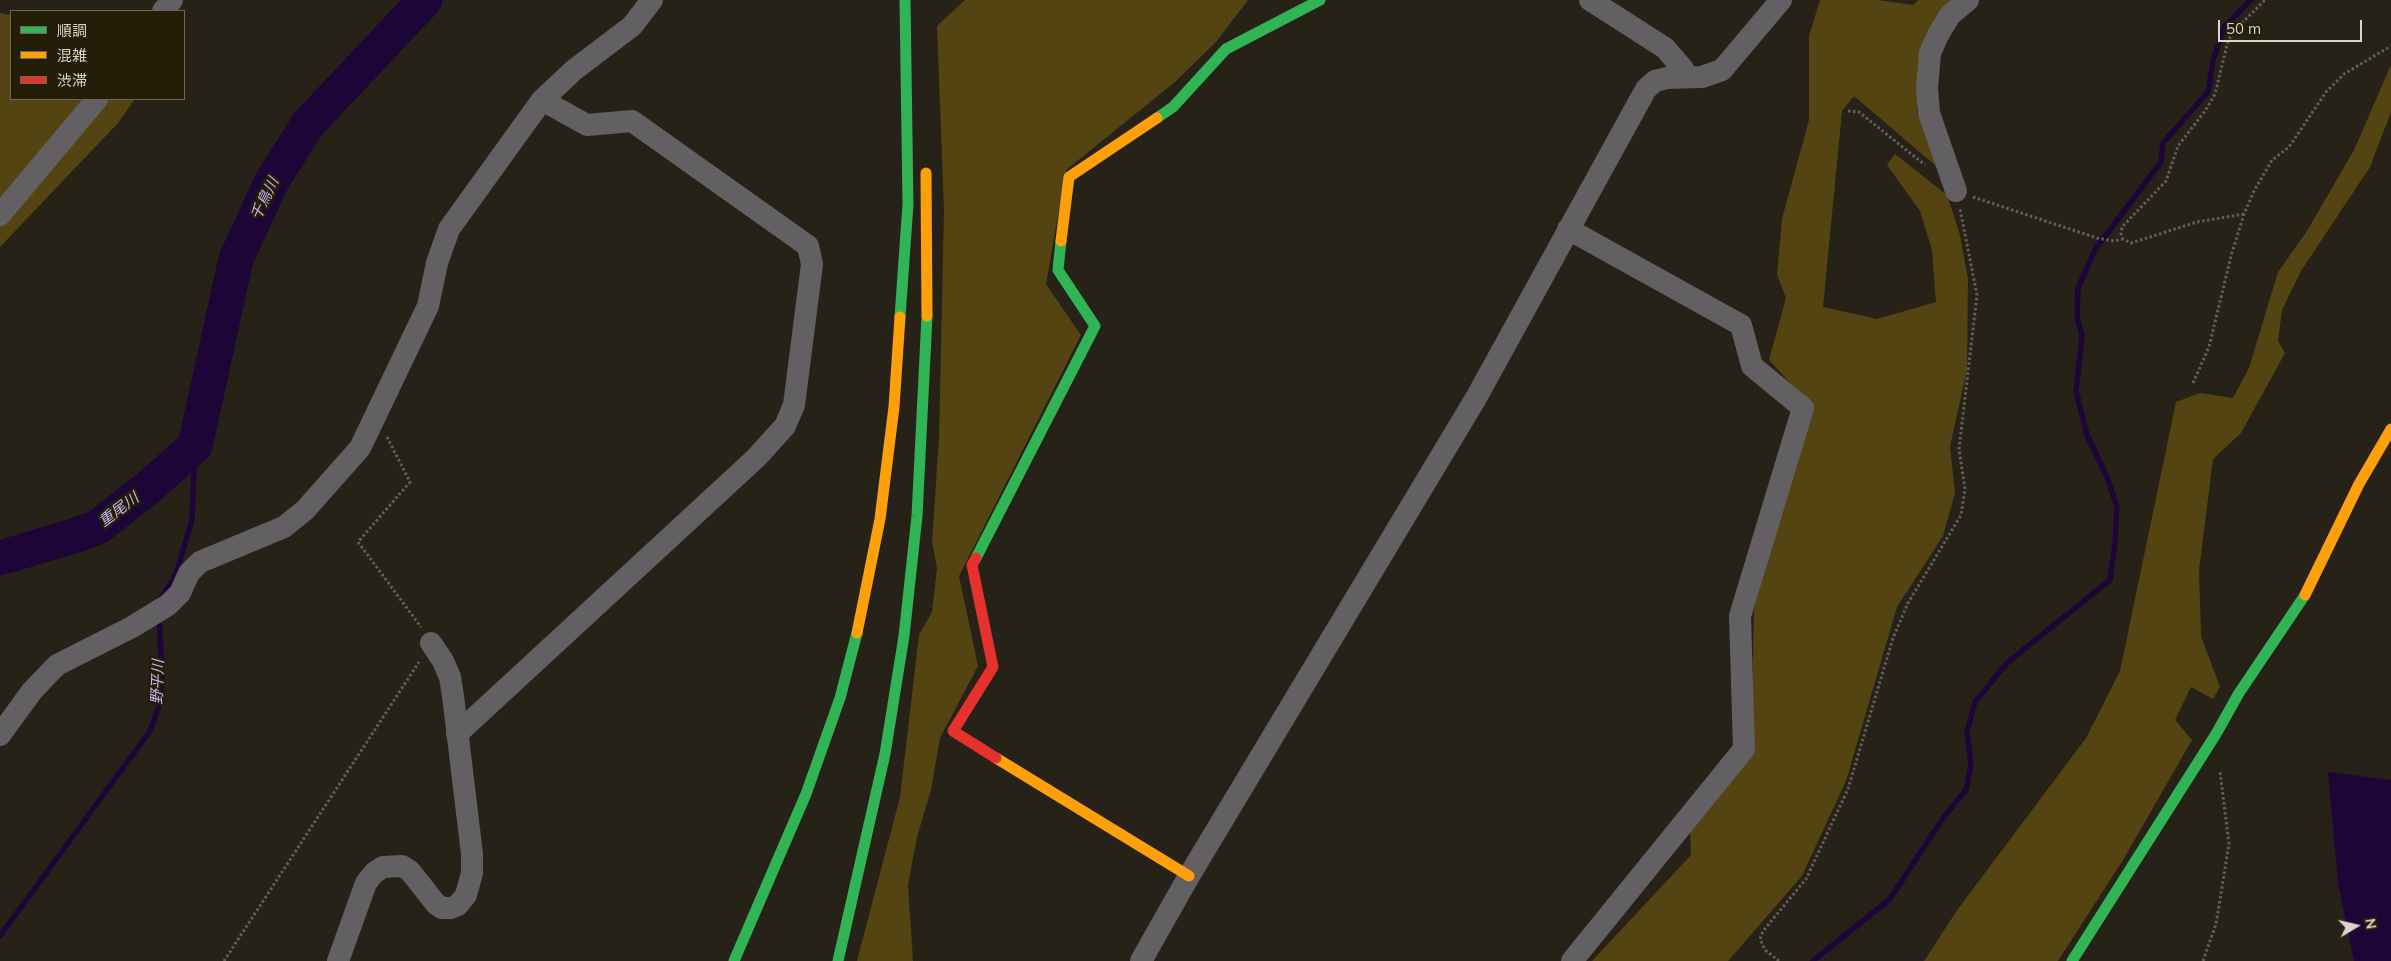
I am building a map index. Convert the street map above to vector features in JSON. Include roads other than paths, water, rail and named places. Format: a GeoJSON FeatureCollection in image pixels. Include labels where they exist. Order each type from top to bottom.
{"type":"FeatureCollection","features":[{"type":"Feature","properties":{"kind":"main road"},"geometry":{"type":"LineString","coordinates":[[905,0],[918,74]]}},
{"type":"Feature","properties":{"kind":"main road"},"geometry":{"type":"LineString","coordinates":[[734,961],[806,794],[840,698],[863,610],[876,537],[894,407],[908,204],[905,0]]}},
{"type":"Feature","properties":{"kind":"main road"},"geometry":{"type":"LineString","coordinates":[[1189,876],[953,731],[993,668],[972,565],[1095,326],[1058,270],[1069,177],[1173,107],[1226,49],[1320,0]]}},
{"type":"Feature","properties":{"kind":"main road"},"geometry":{"type":"LineString","coordinates":[[838,961],[885,754],[904,636],[917,516],[924,394],[928,270],[925,162]]}},
{"type":"Feature","properties":{"kind":"main road"},"geometry":{"type":"LineString","coordinates":[[2072,961],[2216,734],[2239,693],[2301,603],[2359,484],[2391,429]]}},
{"type":"Feature","properties":{"kind":"street"},"geometry":{"type":"LineString","coordinates":[[164,10],[172,0]]}},
{"type":"Feature","properties":{"kind":"street"},"geometry":{"type":"LineString","coordinates":[[0,735],[32,691],[57,665],[160,610],[180,593],[189,573],[200,562],[284,527],[305,510],[360,448],[428,306],[437,263],[449,229],[542,100],[574,70],[632,26],[652,0]]}},
{"type":"Feature","properties":{"kind":"street"},"geometry":{"type":"LineString","coordinates":[[1590,0],[1665,48],[1683,69],[1685,77]]}},
{"type":"Feature","properties":{"kind":"street"},"geometry":{"type":"LineString","coordinates":[[1141,961],[1189,876],[1476,398],[1646,89],[1655,81],[1667,78],[1713,75],[1722,70],[1781,0]]}},
{"type":"Feature","properties":{"kind":"street"},"geometry":{"type":"LineString","coordinates":[[1956,191],[1929,113],[1927,88],[1930,53],[1938,35],[1950,15],[1968,0]]}},
{"type":"Feature","properties":{"kind":"street"},"geometry":{"type":"LineString","coordinates":[[0,215],[96,100]]}},
{"type":"Feature","properties":{"kind":"street"},"geometry":{"type":"LineString","coordinates":[[457,734],[756,458],[785,426],[794,405],[812,264],[808,246],[632,121],[587,125],[542,100]]}},
{"type":"Feature","properties":{"kind":"street"},"geometry":{"type":"LineString","coordinates":[[1568,229],[1741,325],[1752,366],[1803,408],[1740,616],[1744,749],[1572,961]]}},
{"type":"Feature","properties":{"kind":"street"},"geometry":{"type":"LineString","coordinates":[[338,961],[366,883],[374,873],[383,867],[402,866],[410,871],[436,904],[442,908],[451,908],[458,905],[466,895],[472,873],[472,854],[450,677],[443,661],[431,643]]}},
{"type":"Feature","properties":{"kind":"waterway","name":"千鳥川"},"geometry":{"type":"LineString","coordinates":[[0,558],[98,527],[150,486],[195,446],[236,259],[272,181],[308,124],[425,0]]}},
{"type":"Feature","properties":{"kind":"waterway"},"geometry":{"type":"LineString","coordinates":[[1813,961],[1890,899],[1943,818],[1966,790],[1971,765],[1967,731],[1975,702],[2007,663],[2110,580],[2115,544],[2117,506],[2106,475],[2087,435],[2076,391],[2082,337],[2077,315],[2078,288],[2096,248],[2161,162],[2163,143],[2208,92],[2213,61],[2224,27],[2251,0]]}},
{"type":"Feature","properties":{"kind":"waterway","name":"野平川"},"geometry":{"type":"LineString","coordinates":[[160,600],[176,574],[192,520],[195,446]]}},
{"type":"Feature","properties":{"kind":"waterway","name":"野平川"},"geometry":{"type":"LineString","coordinates":[[0,936],[150,731],[160,703],[162,674],[159,617]]}},
{"type":"Feature","properties":{"kind":"water label","name":"重尾川"},"geometry":{"type":"Point","coordinates":[119,510]}}]}
